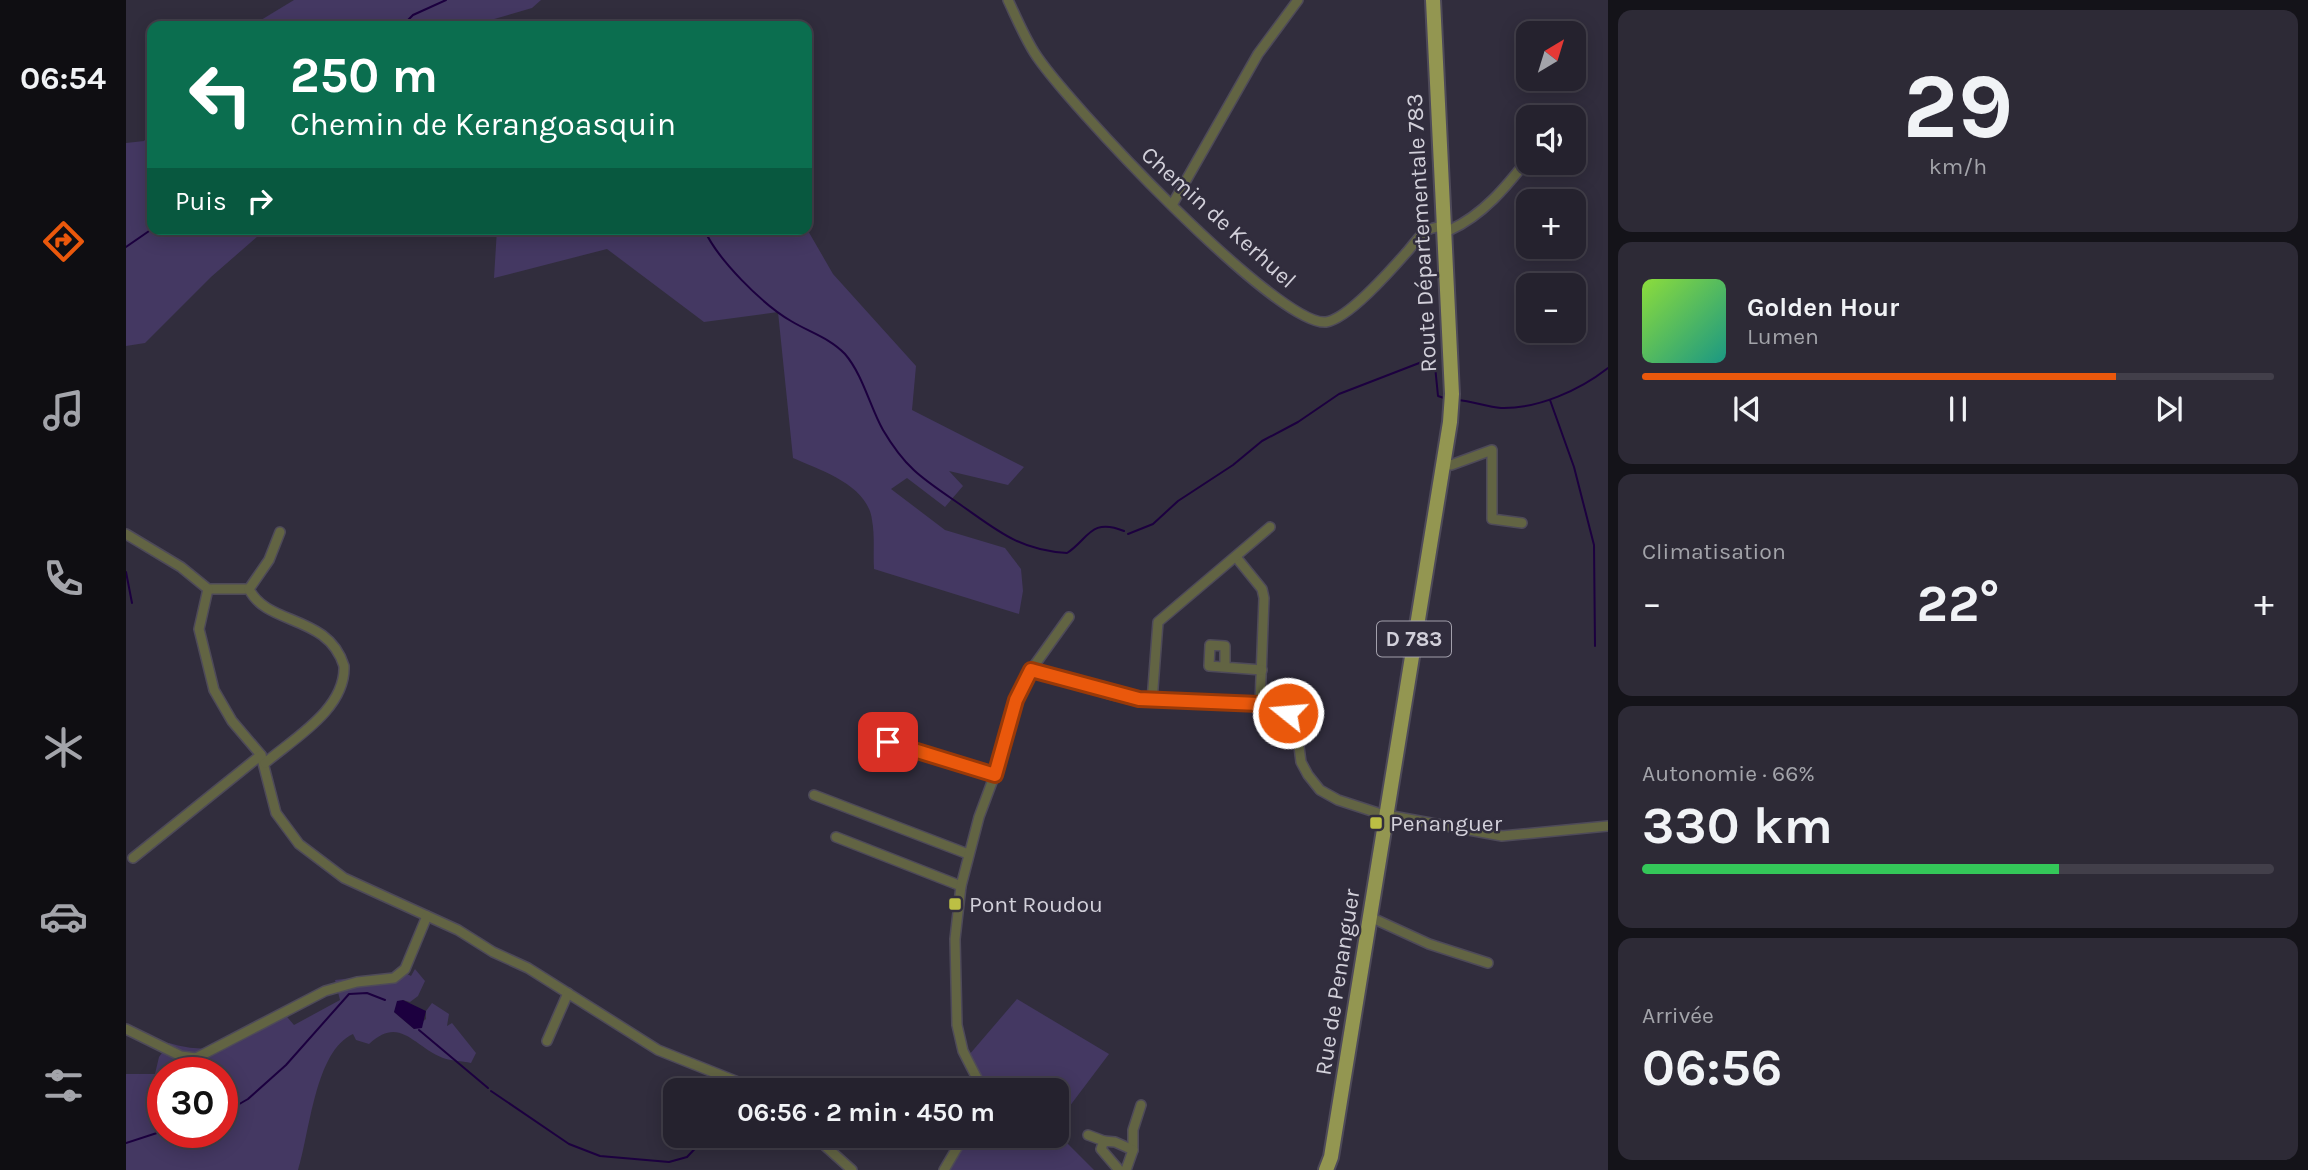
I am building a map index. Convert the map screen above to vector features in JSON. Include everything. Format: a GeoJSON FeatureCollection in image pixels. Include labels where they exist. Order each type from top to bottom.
{"type":"FeatureCollection","features":[{"type":"Feature","properties":{"kind":"main road","name":"Route Départementale 783"},"geometry":{"type":"LineString","coordinates":[[1433,0],[1452,394],[1444,464]]}},
{"type":"Feature","properties":{"kind":"main road","name":"D 783"},"geometry":{"type":"LineString","coordinates":[[1387,814],[1444,464]]}},
{"type":"Feature","properties":{"kind":"main road","name":"Rue de Penanguer"},"geometry":{"type":"LineString","coordinates":[[1330,1166],[1387,814]]}},
{"type":"Feature","properties":{"kind":"street","name":"Chemin de Kerhuel"},"geometry":{"type":"LineString","coordinates":[[1008,0],[1041,62],[1101,136],[1225,254],[1307,318],[1326,322],[1339,317],[1378,282],[1427,230],[1443,226]]}},
{"type":"Feature","properties":{"kind":"street"},"geometry":{"type":"LineString","coordinates":[[1172,205],[1258,54],[1297,0]]}},
{"type":"Feature","properties":{"kind":"street"},"geometry":{"type":"LineString","coordinates":[[1443,226],[1450,229],[1467,222],[1505,188],[1516,174]]}},
{"type":"Feature","properties":{"kind":"street"},"geometry":{"type":"LineString","coordinates":[[1444,464],[1451,465],[1492,450],[1492,519],[1522,523]]}},
{"type":"Feature","properties":{"kind":"street"},"geometry":{"type":"LineString","coordinates":[[1153,701],[1158,622],[1270,527]]}},
{"type":"Feature","properties":{"kind":"street"},"geometry":{"type":"LineString","coordinates":[[249,589],[269,560],[280,532]]}},
{"type":"Feature","properties":{"kind":"street"},"geometry":{"type":"LineString","coordinates":[[126,534],[181,567],[208,589],[249,589]]}},
{"type":"Feature","properties":{"kind":"street"},"geometry":{"type":"LineString","coordinates":[[1236,557],[1262,589],[1264,598],[1260,704]]}},
{"type":"Feature","properties":{"kind":"street"},"geometry":{"type":"LineString","coordinates":[[208,589],[199,629],[210,679],[221,705],[263,759],[276,813],[299,844],[344,878],[477,938],[658,1050],[728,1078]]}},
{"type":"Feature","properties":{"kind":"street"},"geometry":{"type":"LineString","coordinates":[[133,858],[325,711],[337,692],[344,666],[335,650],[321,635],[296,620],[263,606],[249,589]]}},
{"type":"Feature","properties":{"kind":"street"},"geometry":{"type":"LineString","coordinates":[[977,1078],[960,1042],[957,1025],[955,939],[961,886],[968,854],[995,775],[1016,700],[1031,670],[1069,617]]}},
{"type":"Feature","properties":{"kind":"street"},"geometry":{"type":"LineString","coordinates":[[1225,667],[1262,670]]}},
{"type":"Feature","properties":{"kind":"street"},"geometry":{"type":"LineString","coordinates":[[1031,670],[1113,695],[1153,701],[1260,704],[1288,713],[1296,724],[1301,762],[1320,790],[1338,800],[1387,814],[1502,836],[1608,826]]}},
{"type":"Feature","properties":{"kind":"street"},"geometry":{"type":"LineString","coordinates":[[888,742],[995,775]]}},
{"type":"Feature","properties":{"kind":"street"},"geometry":{"type":"LineString","coordinates":[[814,795],[968,854]]}},
{"type":"Feature","properties":{"kind":"street"},"geometry":{"type":"LineString","coordinates":[[836,837],[961,886]]}},
{"type":"Feature","properties":{"kind":"street"},"geometry":{"type":"LineString","coordinates":[[126,1029],[181,1056],[196,1058],[325,990],[356,982],[394,978],[405,969],[427,916]]}},
{"type":"Feature","properties":{"kind":"street"},"geometry":{"type":"LineString","coordinates":[[1370,917],[1429,944],[1488,962]]}},
{"type":"Feature","properties":{"kind":"street"},"geometry":{"type":"LineString","coordinates":[[547,1041],[568,993]]}},
{"type":"Feature","properties":{"kind":"street"},"geometry":{"type":"LineString","coordinates":[[1126,1170],[1133,1150],[1133,1130],[1141,1105]]}},
{"type":"Feature","properties":{"kind":"street"},"geometry":{"type":"LineString","coordinates":[[1088,1135],[1133,1150]]}},
{"type":"Feature","properties":{"kind":"street"},"geometry":{"type":"LineString","coordinates":[[1104,1141],[1101,1149],[1119,1170]]}},
{"type":"Feature","properties":{"kind":"street"},"geometry":{"type":"LineString","coordinates":[[827,1148],[852,1170]]}},
{"type":"Feature","properties":{"kind":"street"},"geometry":{"type":"LineString","coordinates":[[944,1170],[957,1148]]}},
{"type":"Feature","properties":{"kind":"shaded area"},"geometry":{"type":"Polygon","coordinates":[[[294,0],[541,0],[532,8],[487,21],[259,21],[294,0]]]}},
{"type":"Feature","properties":{"kind":"shaded area"},"geometry":{"type":"Polygon","coordinates":[[[147,138],[147,235],[259,235],[211,277],[145,343],[126,346],[126,143],[144,141],[147,138]]]}},
{"type":"Feature","properties":{"kind":"shaded area"},"geometry":{"type":"Polygon","coordinates":[[[497,235],[810,235],[833,274],[916,366],[912,410],[1024,467],[1008,485],[949,471],[963,486],[945,507],[907,478],[891,489],[945,530],[1005,548],[1021,569],[1023,591],[1019,614],[874,569],[872,520],[862,497],[841,480],[793,458],[778,312],[704,322],[607,249],[494,278],[497,235]]]}},
{"type":"Feature","properties":{"kind":"shaded area"},"geometry":{"type":"Polygon","coordinates":[[[415,969],[425,981],[418,996],[410,1002],[403,1000],[394,1012],[414,1029],[426,1019],[426,1011],[432,1003],[449,1014],[447,1026],[452,1023],[476,1053],[471,1063],[443,1058],[398,1033],[389,1032],[369,1044],[356,1040],[353,1034],[340,1043],[322,1074],[298,1170],[126,1170],[126,1074],[147,1074],[147,1148],[238,1148],[238,1057],[159,1057],[169,1043],[187,1047],[217,1047],[242,1037],[282,1011],[294,1025],[340,1000],[335,980],[369,976],[396,980],[407,974],[411,976],[415,969]]]}},
{"type":"Feature","properties":{"kind":"shaded area"},"geometry":{"type":"Polygon","coordinates":[[[1017,999],[1109,1054],[1069,1107],[1069,1078],[981,1078],[969,1055],[1017,999]]]}},
{"type":"Feature","properties":{"kind":"shaded area"},"geometry":{"type":"Polygon","coordinates":[[[403,1000],[426,1011],[422,1028],[414,1029],[394,1012],[397,1001],[403,1000]]]}},
{"type":"Feature","properties":{"kind":"shaded area"},"geometry":{"type":"Polygon","coordinates":[[[1069,1145],[1094,1170],[949,1170],[962,1148],[1069,1148],[1069,1145]]]}},
{"type":"Feature","properties":{"kind":"waterway"},"geometry":{"type":"LineString","coordinates":[[407,21],[413,15],[446,0]]}},
{"type":"Feature","properties":{"kind":"waterway"},"geometry":{"type":"LineString","coordinates":[[126,247],[147,232]]}},
{"type":"Feature","properties":{"kind":"waterway"},"geometry":{"type":"LineString","coordinates":[[707,235],[719,254],[754,292],[779,313],[826,339],[845,354],[857,372],[878,421],[891,443],[908,464],[935,487],[997,530],[1035,548],[1067,553],[1097,528],[1113,527],[1124,531]]}},
{"type":"Feature","properties":{"kind":"waterway"},"geometry":{"type":"LineString","coordinates":[[1128,534],[1153,524],[1178,501],[1233,465],[1262,441],[1298,422],[1339,394],[1427,360],[1435,366],[1438,396],[1444,398]]}},
{"type":"Feature","properties":{"kind":"waterway"},"geometry":{"type":"LineString","coordinates":[[1458,400],[1501,408],[1544,402],[1572,391],[1608,368]]}},
{"type":"Feature","properties":{"kind":"waterway"},"geometry":{"type":"LineString","coordinates":[[1550,400],[1574,467],[1594,545],[1595,646]]}},
{"type":"Feature","properties":{"kind":"waterway"},"geometry":{"type":"LineString","coordinates":[[126,572],[132,603]]}},
{"type":"Feature","properties":{"kind":"waterway"},"geometry":{"type":"LineString","coordinates":[[238,1105],[286,1065],[349,994],[367,993],[385,1000]]}},
{"type":"Feature","properties":{"kind":"waterway"},"geometry":{"type":"LineString","coordinates":[[419,1030],[488,1088]]}},
{"type":"Feature","properties":{"kind":"waterway"},"geometry":{"type":"LineString","coordinates":[[491,1091],[569,1144],[600,1156],[669,1162],[687,1157],[696,1148]]}},
{"type":"Feature","properties":{"kind":"waterway"},"geometry":{"type":"LineString","coordinates":[[126,1143],[147,1136]]}},
{"type":"Feature","properties":{"kind":"place","name":"Penanguer"},"geometry":{"type":"Point","coordinates":[1376,823]}},
{"type":"Feature","properties":{"kind":"place","name":"Pont Roudou"},"geometry":{"type":"Point","coordinates":[955,904]}},
{"type":"Feature","properties":{"kind":"route"},"geometry":{"type":"LineString","coordinates":[[888,742],[995,775],[1016,700],[1031,670],[1113,695],[1153,701],[1259,704],[1288,713]]}}]}
